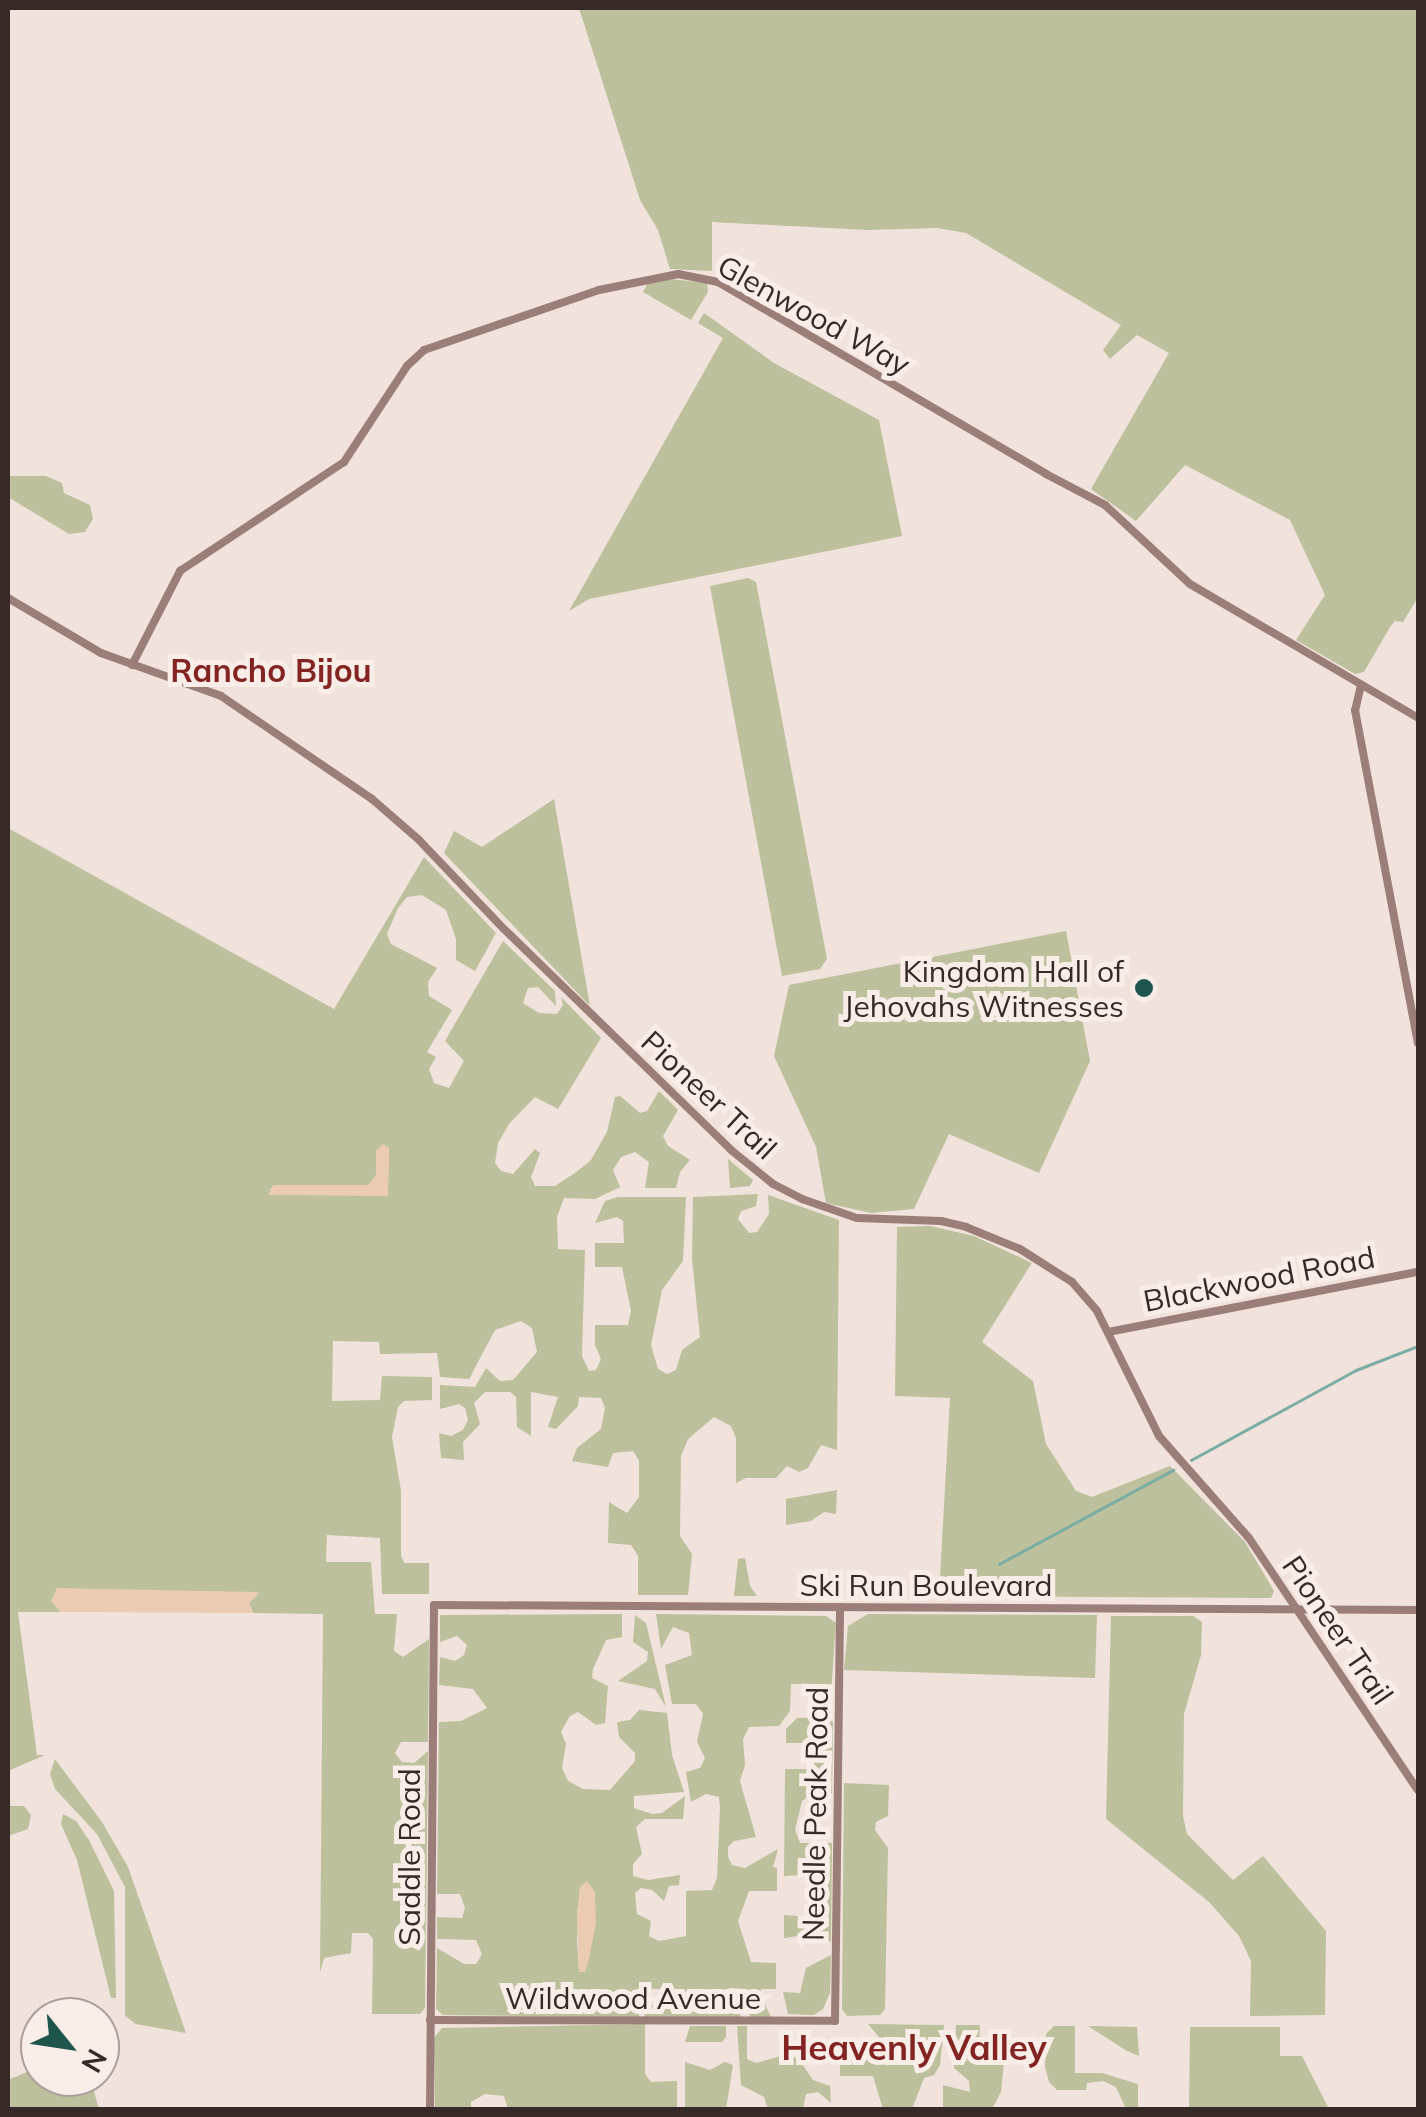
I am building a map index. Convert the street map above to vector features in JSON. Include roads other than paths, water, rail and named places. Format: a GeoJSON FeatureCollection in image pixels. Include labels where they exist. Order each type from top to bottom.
{"type":"FeatureCollection","features":[{"type":"Feature","properties":{"kind":"street","name":"Glenwood Way"},"geometry":{"type":"LineString","coordinates":[[132,665],[180,571],[344,462],[407,366],[424,350],[599,290],[678,274],[718,282],[1105,505],[1190,584],[1418,718]]}},
{"type":"Feature","properties":{"kind":"street","name":"Pioneer Trail"},"geometry":{"type":"LineString","coordinates":[[8,598],[93,649],[221,696],[383,808],[731,1150],[773,1184],[847,1215],[941,1220],[1008,1243],[1079,1287],[1108,1332],[1159,1436],[1241,1528],[1418,1790]]}},
{"type":"Feature","properties":{"kind":"street"},"geometry":{"type":"LineString","coordinates":[[1361,685],[1355,710],[1418,1043]]}},
{"type":"Feature","properties":{"kind":"street","name":"Blackwood Road"},"geometry":{"type":"LineString","coordinates":[[1108,1332],[1418,1272]]}},
{"type":"Feature","properties":{"kind":"street","name":"Ski Run Boulevard"},"geometry":{"type":"LineString","coordinates":[[434,1604],[1418,1610]]}},
{"type":"Feature","properties":{"kind":"street","name":"Saddle Road"},"geometry":{"type":"LineString","coordinates":[[430,2110],[434,1604]]}},
{"type":"Feature","properties":{"kind":"street","name":"Needle Peak Road"},"geometry":{"type":"LineString","coordinates":[[834,2021],[840,1608]]}},
{"type":"Feature","properties":{"kind":"street"},"geometry":{"type":"LineString","coordinates":[[814,2021],[835,1995]]}},
{"type":"Feature","properties":{"kind":"street","name":"Wildwood Avenue"},"geometry":{"type":"LineString","coordinates":[[430,2020],[834,2021]]}},
{"type":"Feature","properties":{"kind":"waterway"},"geometry":{"type":"LineString","coordinates":[[1191,1460],[1356,1370],[1418,1346]]}},
{"type":"Feature","properties":{"kind":"waterway"},"geometry":{"type":"LineString","coordinates":[[999,1564],[1173,1470]]}},
{"type":"Feature","properties":{"kind":"place","name":"Kingdom Hall of Jehovahs Witnesses"},"geometry":{"type":"Point","coordinates":[1144,988]}},
{"type":"Feature","properties":{"kind":"district","name":"Rancho Bijou"},"geometry":{"type":"Point","coordinates":[271,670]}},
{"type":"Feature","properties":{"kind":"district","name":"Heavenly Valley"},"geometry":{"type":"Point","coordinates":[914,2047]}}]}
